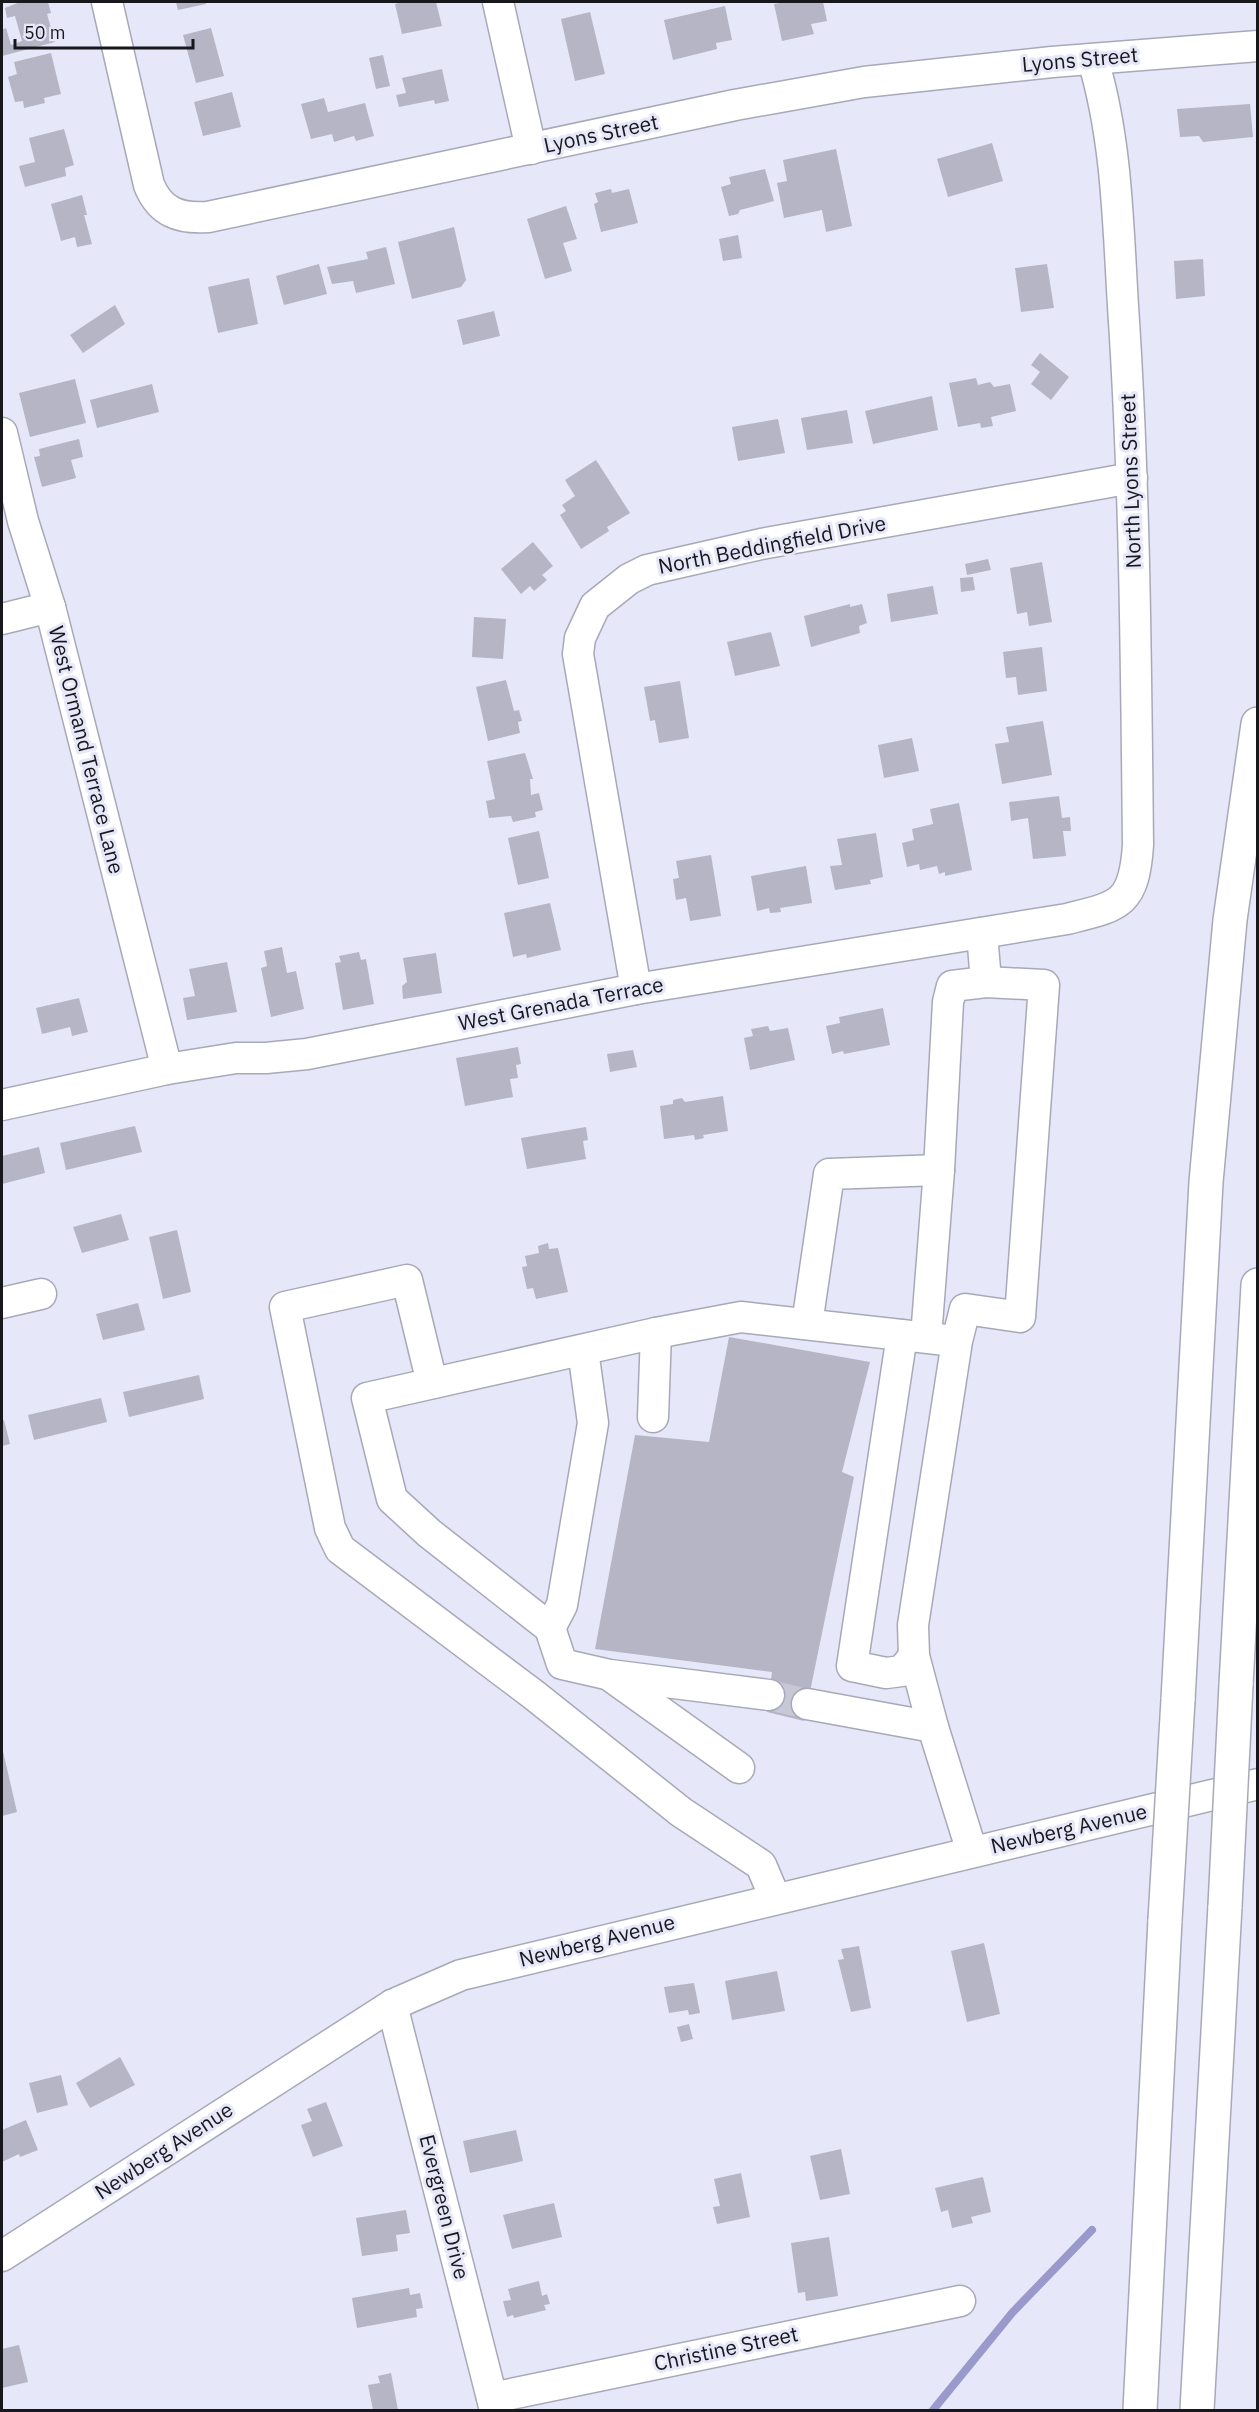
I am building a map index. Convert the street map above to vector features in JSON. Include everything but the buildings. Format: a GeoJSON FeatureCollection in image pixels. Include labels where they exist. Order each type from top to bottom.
{"type":"FeatureCollection","features":[{"type":"Feature","properties":{"kind":"highway"},"geometry":{"type":"LineString","coordinates":[[1140,2410],[1206,1182],[1230,920],[1257,724]]}},
{"type":"Feature","properties":{"kind":"highway"},"geometry":{"type":"LineString","coordinates":[[1197,2410],[1257,1285]]}},
{"type":"Feature","properties":{"kind":"street","name":"Lyons Street"},"geometry":{"type":"LineString","coordinates":[[107,2],[148,184],[154,198],[170,212],[193,218],[208,217],[735,105],[864,82],[1052,62],[1257,46]]}},
{"type":"Feature","properties":{"kind":"street"},"geometry":{"type":"LineString","coordinates":[[498,2],[531,149]]}},
{"type":"Feature","properties":{"kind":"street","name":"North Lyons Street"},"geometry":{"type":"LineString","coordinates":[[1093,60],[1105,98],[1113,152],[1130,406],[1138,845],[1137,867],[1131,884],[1120,901]]}},
{"type":"Feature","properties":{"kind":"street","name":"West Ormand Terrace Lane"},"geometry":{"type":"LineString","coordinates":[[2,433],[23,521],[50,607],[167,1069]]}},
{"type":"Feature","properties":{"kind":"street","name":"North Beddingfield Drive"},"geometry":{"type":"LineString","coordinates":[[636,989],[578,654],[580,638],[595,606],[629,579],[647,570],[686,560],[761,544],[1132,478]]}},
{"type":"Feature","properties":{"kind":"street"},"geometry":{"type":"LineString","coordinates":[[2,619],[50,607]]}},
{"type":"Feature","properties":{"kind":"street","name":"West Grenada Terrace"},"geometry":{"type":"LineString","coordinates":[[2,1105],[167,1069],[236,1058],[266,1059],[307,1054],[636,989],[1067,919],[1109,908],[1120,901]]}},
{"type":"Feature","properties":{"kind":"street"},"geometry":{"type":"LineString","coordinates":[[982,933],[986,982]]}},
{"type":"Feature","properties":{"kind":"street"},"geometry":{"type":"LineString","coordinates":[[914,1656],[902,1671],[886,1673],[852,1666],[914,1336],[939,1170],[948,1002],[952,986],[986,982],[1044,985],[1020,1317],[965,1309],[957,1341],[913,1625],[914,1656],[933,1727],[972,1852]]}},
{"type":"Feature","properties":{"kind":"street"},"geometry":{"type":"LineString","coordinates":[[807,1324],[829,1174],[939,1170]]}},
{"type":"Feature","properties":{"kind":"street"},"geometry":{"type":"LineString","coordinates":[[432,1383],[407,1280],[285,1307],[330,1528],[340,1549],[534,1695],[681,1812],[761,1865],[775,1898]]}},
{"type":"Feature","properties":{"kind":"street"},"geometry":{"type":"LineString","coordinates":[[2,1303],[40,1294]]}},
{"type":"Feature","properties":{"kind":"street"},"geometry":{"type":"LineString","coordinates":[[562,1664],[550,1628],[429,1533],[392,1499],[367,1398],[656,1333],[741,1317],[957,1341]]}},
{"type":"Feature","properties":{"kind":"street"},"geometry":{"type":"LineString","coordinates":[[653,1417],[656,1333]]}},
{"type":"Feature","properties":{"kind":"street"},"geometry":{"type":"LineString","coordinates":[[550,1628],[562,1605],[593,1423],[583,1350]]}},
{"type":"Feature","properties":{"kind":"street"},"geometry":{"type":"LineString","coordinates":[[534,1695],[562,1664]]}},
{"type":"Feature","properties":{"kind":"street"},"geometry":{"type":"LineString","coordinates":[[562,1664],[610,1675],[769,1695]]}},
{"type":"Feature","properties":{"kind":"street"},"geometry":{"type":"LineString","coordinates":[[610,1675],[739,1768]]}},
{"type":"Feature","properties":{"kind":"street"},"geometry":{"type":"LineString","coordinates":[[807,1704],[933,1727]]}},
{"type":"Feature","properties":{"kind":"street","name":"Newberg Avenue"},"geometry":{"type":"LineString","coordinates":[[2,2256],[392,2005],[461,1975],[1257,1784]]}},
{"type":"Feature","properties":{"kind":"street","name":"Evergreen Drive"},"geometry":{"type":"LineString","coordinates":[[392,2005],[493,2404]]}},
{"type":"Feature","properties":{"kind":"street","name":"Christine Street"},"geometry":{"type":"LineString","coordinates":[[493,2404],[960,2301]]}},
{"type":"Feature","properties":{"kind":"waterway"},"geometry":{"type":"LineString","coordinates":[[933,2410],[1012,2313],[1092,2230]]}},
{"type":"Feature","properties":{"kind":"tunnel"},"geometry":{"type":"LineString","coordinates":[[769,1695],[807,1704]]}}]}
